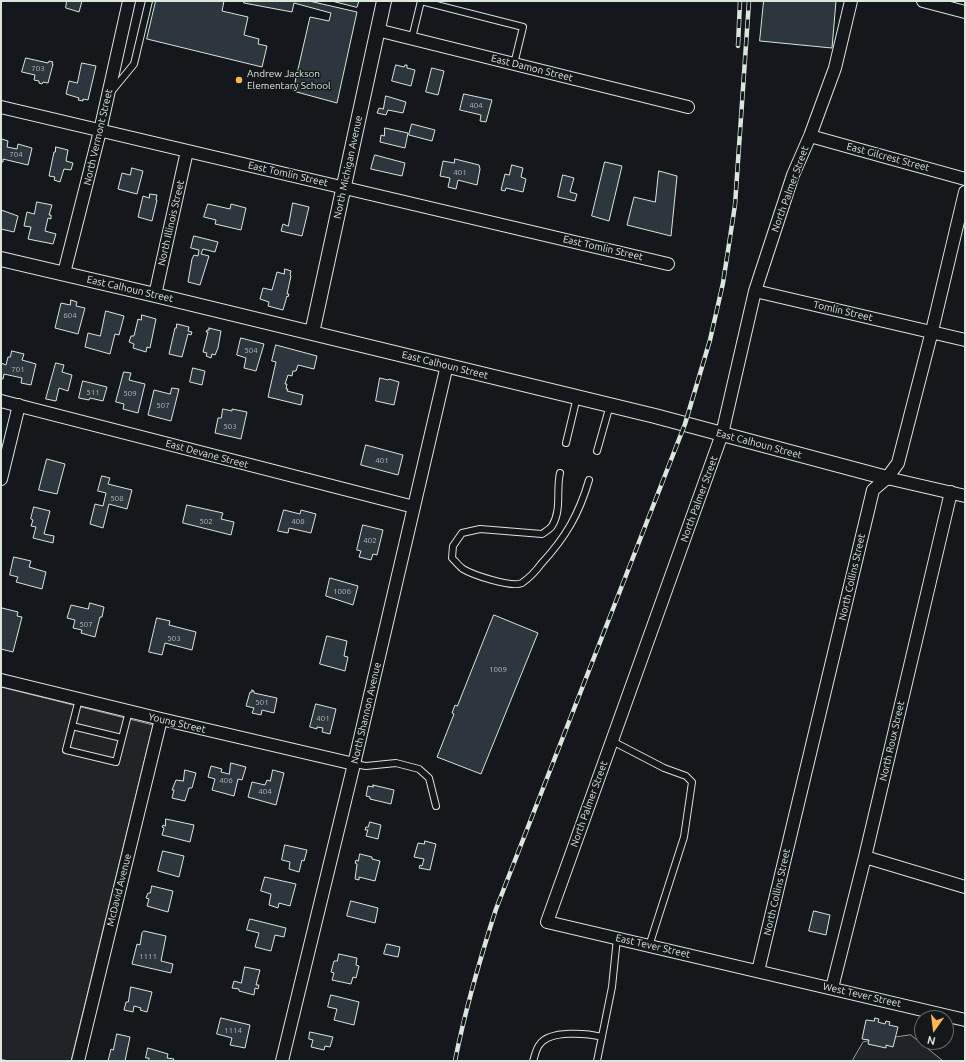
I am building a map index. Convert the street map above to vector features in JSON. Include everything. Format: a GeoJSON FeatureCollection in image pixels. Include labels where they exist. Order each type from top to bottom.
{"type":"FeatureCollection","features":[{"type":"Feature","properties":{"kind":"street","name":"North Vermont Street"},"geometry":{"type":"LineString","coordinates":[[64,273],[100,130],[129,1]]}},
{"type":"Feature","properties":{"kind":"street","name":"North Michigan Avenue"},"geometry":{"type":"LineString","coordinates":[[312,333],[384,1]]}},
{"type":"Feature","properties":{"kind":"street","name":"North Palmer Street"},"geometry":{"type":"LineString","coordinates":[[547,922],[722,434],[755,291],[793,175],[810,136],[835,68],[851,1]]}},
{"type":"Feature","properties":{"kind":"street"},"geometry":{"type":"LineString","coordinates":[[923,1],[965,12]]}},
{"type":"Feature","properties":{"kind":"street","name":"East Damon Street"},"geometry":{"type":"LineString","coordinates":[[377,30],[688,107]]}},
{"type":"Feature","properties":{"kind":"street","name":"East Tomlin Street"},"geometry":{"type":"LineString","coordinates":[[1,106],[668,264]]}},
{"type":"Feature","properties":{"kind":"street","name":"East Gilcrest Street"},"geometry":{"type":"LineString","coordinates":[[810,136],[965,178]]}},
{"type":"Feature","properties":{"kind":"street","name":"North Illinois Street"},"geometry":{"type":"LineString","coordinates":[[155,294],[187,151]]}},
{"type":"Feature","properties":{"kind":"street","name":"North Collins Street"},"geometry":{"type":"LineString","coordinates":[[758,971],[873,490],[887,478],[898,463],[932,331],[965,192]]}},
{"type":"Feature","properties":{"kind":"street","name":"East Calhoun Street"},"geometry":{"type":"LineString","coordinates":[[1,259],[155,294],[610,405],[887,478]]}},
{"type":"Feature","properties":{"kind":"street","name":"Tomlin Street"},"geometry":{"type":"LineString","coordinates":[[755,291],[932,331],[965,340]]}},
{"type":"Feature","properties":{"kind":"street","name":"North Shannon Avenue"},"geometry":{"type":"LineString","coordinates":[[282,1061],[354,764],[447,365]]}},
{"type":"Feature","properties":{"kind":"street","name":"East Devane Street"},"geometry":{"type":"LineString","coordinates":[[1,401],[414,507]]}},
{"type":"Feature","properties":{"kind":"street"},"geometry":{"type":"LineString","coordinates":[[1,479],[19,405]]}},
{"type":"Feature","properties":{"kind":"street"},"geometry":{"type":"LineString","coordinates":[[887,478],[965,496]]}},
{"type":"Feature","properties":{"kind":"street","name":"North Roux Street"},"geometry":{"type":"LineString","coordinates":[[832,988],[865,857],[951,492]]}},
{"type":"Feature","properties":{"kind":"street","name":"Young Street"},"geometry":{"type":"LineString","coordinates":[[1,680],[161,720],[354,764]]}},
{"type":"Feature","properties":{"kind":"street","name":"McDavid Avenue"},"geometry":{"type":"LineString","coordinates":[[78,1061],[161,720]]}},
{"type":"Feature","properties":{"kind":"street"},"geometry":{"type":"LineString","coordinates":[[865,857],[965,887]]}},
{"type":"Feature","properties":{"kind":"street","name":"East Tever Street"},"geometry":{"type":"LineString","coordinates":[[547,922],[758,971]]}},
{"type":"Feature","properties":{"kind":"street","name":"West Tever Street"},"geometry":{"type":"LineString","coordinates":[[758,971],[965,1020]]}},
{"type":"Feature","properties":{"kind":"lane"},"geometry":{"type":"LineString","coordinates":[[108,96],[134,64],[149,1]]}},
{"type":"Feature","properties":{"kind":"lane"},"geometry":{"type":"LineString","coordinates":[[412,38],[421,1],[523,26],[514,64]]}},
{"type":"Feature","properties":{"kind":"lane"},"geometry":{"type":"LineString","coordinates":[[566,444],[577,397]]}},
{"type":"Feature","properties":{"kind":"lane"},"geometry":{"type":"LineString","coordinates":[[597,451],[610,405]]}},
{"type":"Feature","properties":{"kind":"lane"},"geometry":{"type":"LineString","coordinates":[[560,473],[556,515],[552,527],[542,534],[480,529],[462,533],[453,546],[452,558],[463,569],[489,579],[506,584],[520,584],[533,574],[567,532],[582,502],[589,480]]}},
{"type":"Feature","properties":{"kind":"lane"},"geometry":{"type":"LineString","coordinates":[[79,699],[66,750],[116,762],[128,711]]}},
{"type":"Feature","properties":{"kind":"lane"},"geometry":{"type":"LineString","coordinates":[[72,726],[122,738]]}},
{"type":"Feature","properties":{"kind":"lane"},"geometry":{"type":"LineString","coordinates":[[612,741],[664,768],[686,776],[692,782],[684,837],[649,946]]}},
{"type":"Feature","properties":{"kind":"lane"},"geometry":{"type":"LineString","coordinates":[[354,764],[366,766],[396,762],[419,769],[429,778],[436,806]]}},
{"type":"Feature","properties":{"kind":"lane"},"geometry":{"type":"LineString","coordinates":[[597,1061],[612,987],[616,938]]}},
{"type":"Feature","properties":{"kind":"lane"},"geometry":{"type":"LineString","coordinates":[[532,1061],[540,1044],[552,1036],[590,1034],[602,1037]]}},
{"type":"Feature","properties":{"kind":"shaded area"},"geometry":{"type":"Polygon","coordinates":[[[1,687],[153,725],[71,1061],[8,1061],[1,1059],[1,687]]]}},
{"type":"Feature","properties":{"kind":"shaded area"},"geometry":{"type":"Polygon","coordinates":[[[911,1035],[914,1037],[914,1050],[929,1050],[943,1061],[852,1061],[863,1042],[911,1035]]]}},
{"type":"Feature","properties":{"kind":"building"},"geometry":{"type":"Polygon","coordinates":[[[67,1],[82,1],[79,12],[66,8],[67,1]]]}},
{"type":"Feature","properties":{"kind":"building"},"geometry":{"type":"Polygon","coordinates":[[[156,1],[224,1],[222,11],[248,17],[244,35],[259,39],[258,44],[267,46],[262,67],[147,39],[156,1]]]}},
{"type":"Feature","properties":{"kind":"building"},"geometry":{"type":"Polygon","coordinates":[[[244,1],[309,1],[357,12],[337,103],[293,91],[310,17],[329,21],[331,13],[294,3],[292,12],[244,3],[244,1]]]}},
{"type":"Feature","properties":{"kind":"building"},"geometry":{"type":"Polygon","coordinates":[[[332,1],[359,1],[357,7],[332,1]]]}},
{"type":"Feature","properties":{"kind":"building"},"geometry":{"type":"Polygon","coordinates":[[[764,1],[836,1],[832,48],[760,41],[764,1]]]}},
{"type":"Feature","properties":{"kind":"building"},"geometry":{"type":"Polygon","coordinates":[[[26,58],[48,63],[49,61],[53,62],[48,83],[39,83],[39,81],[34,80],[35,75],[22,72],[26,58]]]}},
{"type":"Feature","properties":{"kind":"building"},"geometry":{"type":"Polygon","coordinates":[[[82,63],[96,66],[88,100],[83,99],[83,101],[78,100],[79,98],[66,94],[69,81],[77,83],[82,63]]]}},
{"type":"Feature","properties":{"kind":"building"},"geometry":{"type":"Polygon","coordinates":[[[396,65],[404,67],[407,65],[407,68],[415,70],[411,86],[392,81],[396,65]]]}},
{"type":"Feature","properties":{"kind":"building"},"geometry":{"type":"Polygon","coordinates":[[[432,68],[444,71],[438,95],[426,92],[432,68]]]}},
{"type":"Feature","properties":{"kind":"building"},"geometry":{"type":"Polygon","coordinates":[[[464,94],[492,100],[486,122],[480,121],[481,115],[460,110],[464,94]]]}},
{"type":"Feature","properties":{"kind":"building"},"geometry":{"type":"Polygon","coordinates":[[[386,96],[406,102],[403,113],[388,110],[386,115],[377,113],[379,108],[383,109],[386,96]]]}},
{"type":"Feature","properties":{"kind":"building"},"geometry":{"type":"Polygon","coordinates":[[[412,124],[435,130],[432,141],[409,135],[412,124]]]}},
{"type":"Feature","properties":{"kind":"building"},"geometry":{"type":"Polygon","coordinates":[[[385,128],[408,133],[405,148],[380,142],[381,135],[384,136],[385,128]]]}},
{"type":"Feature","properties":{"kind":"building"},"geometry":{"type":"Polygon","coordinates":[[[2,139],[8,141],[7,147],[17,149],[18,144],[32,148],[28,165],[3,159],[3,162],[1,162],[2,139]]]}},
{"type":"Feature","properties":{"kind":"building"},"geometry":{"type":"Polygon","coordinates":[[[56,147],[68,150],[66,161],[73,163],[71,170],[64,169],[60,182],[54,180],[55,177],[49,176],[56,147]]]}},
{"type":"Feature","properties":{"kind":"building"},"geometry":{"type":"Polygon","coordinates":[[[375,155],[405,163],[402,176],[371,169],[375,155]]]}},
{"type":"Feature","properties":{"kind":"building"},"geometry":{"type":"Polygon","coordinates":[[[455,159],[479,165],[480,169],[477,185],[458,180],[456,189],[448,187],[450,178],[440,176],[443,161],[454,163],[455,159]]]}},
{"type":"Feature","properties":{"kind":"building"},"geometry":{"type":"Polygon","coordinates":[[[605,162],[622,166],[609,221],[592,216],[605,162]]]}},
{"type":"Feature","properties":{"kind":"building"},"geometry":{"type":"Polygon","coordinates":[[[512,165],[523,168],[521,177],[526,179],[523,192],[506,188],[505,191],[501,190],[505,174],[509,175],[512,165]]]}},
{"type":"Feature","properties":{"kind":"building"},"geometry":{"type":"Polygon","coordinates":[[[132,168],[143,171],[137,194],[118,189],[122,173],[130,175],[132,168]]]}},
{"type":"Feature","properties":{"kind":"building"},"geometry":{"type":"Polygon","coordinates":[[[659,171],[677,176],[671,236],[627,225],[634,197],[655,202],[659,171]]]}},
{"type":"Feature","properties":{"kind":"building"},"geometry":{"type":"Polygon","coordinates":[[[563,175],[574,178],[570,192],[577,194],[575,201],[558,197],[563,175]]]}},
{"type":"Feature","properties":{"kind":"building"},"geometry":{"type":"Polygon","coordinates":[[[150,194],[157,195],[152,221],[138,217],[143,196],[149,198],[150,194]]]}},
{"type":"Feature","properties":{"kind":"building"},"geometry":{"type":"Polygon","coordinates":[[[37,202],[52,205],[49,215],[51,215],[51,219],[48,218],[45,231],[56,234],[53,244],[28,239],[31,227],[24,226],[27,212],[34,214],[37,202]]]}},
{"type":"Feature","properties":{"kind":"building"},"geometry":{"type":"Polygon","coordinates":[[[293,203],[309,207],[302,236],[281,231],[283,224],[288,226],[293,203]]]}},
{"type":"Feature","properties":{"kind":"building"},"geometry":{"type":"Polygon","coordinates":[[[208,204],[230,209],[231,204],[246,208],[241,230],[215,224],[216,220],[204,217],[208,204]]]}},
{"type":"Feature","properties":{"kind":"building"},"geometry":{"type":"Polygon","coordinates":[[[1,210],[18,216],[14,232],[1,229],[1,210]]]}},
{"type":"Feature","properties":{"kind":"building"},"geometry":{"type":"Polygon","coordinates":[[[194,236],[218,242],[215,252],[203,249],[201,254],[209,256],[200,285],[188,282],[192,259],[194,255],[198,256],[199,250],[191,248],[194,236]]]}},
{"type":"Feature","properties":{"kind":"building"},"geometry":{"type":"Polygon","coordinates":[[[285,269],[291,271],[291,276],[287,294],[289,294],[283,310],[268,306],[269,302],[260,299],[263,288],[272,290],[277,272],[284,274],[285,269]]]}},
{"type":"Feature","properties":{"kind":"building"},"geometry":{"type":"Polygon","coordinates":[[[71,300],[77,302],[76,306],[85,308],[78,334],[55,328],[61,303],[70,305],[71,300]]]}},
{"type":"Feature","properties":{"kind":"building"},"geometry":{"type":"Polygon","coordinates":[[[106,311],[124,316],[119,335],[115,334],[110,354],[85,347],[88,333],[100,336],[106,311]]]}},
{"type":"Feature","properties":{"kind":"building"},"geometry":{"type":"Polygon","coordinates":[[[142,315],[156,319],[150,348],[147,347],[146,352],[133,348],[134,344],[129,342],[131,336],[134,336],[138,319],[141,320],[142,315]]]}},
{"type":"Feature","properties":{"kind":"building"},"geometry":{"type":"Polygon","coordinates":[[[177,324],[189,327],[188,331],[192,332],[191,335],[188,334],[182,357],[169,354],[177,324]]]}},
{"type":"Feature","properties":{"kind":"building"},"geometry":{"type":"Polygon","coordinates":[[[209,328],[221,331],[218,348],[215,355],[212,354],[211,358],[206,356],[207,353],[203,352],[208,332],[206,332],[209,328]]]}},
{"type":"Feature","properties":{"kind":"building"},"geometry":{"type":"Polygon","coordinates":[[[241,338],[264,344],[256,371],[244,368],[246,358],[237,355],[241,338]]]}},
{"type":"Feature","properties":{"kind":"building"},"geometry":{"type":"Polygon","coordinates":[[[276,345],[317,356],[314,369],[298,365],[296,371],[293,371],[292,376],[288,375],[285,384],[287,384],[287,391],[303,395],[301,405],[268,397],[276,362],[272,361],[276,345]]]}},
{"type":"Feature","properties":{"kind":"building"},"geometry":{"type":"Polygon","coordinates":[[[12,351],[24,354],[22,360],[36,364],[31,385],[21,383],[22,378],[4,374],[3,379],[1,379],[1,363],[6,365],[8,357],[10,357],[12,351]]]}},
{"type":"Feature","properties":{"kind":"building"},"geometry":{"type":"Polygon","coordinates":[[[56,363],[64,365],[62,372],[72,375],[68,391],[59,388],[56,401],[46,399],[56,363]]]}},
{"type":"Feature","properties":{"kind":"building"},"geometry":{"type":"Polygon","coordinates":[[[193,368],[205,371],[202,385],[190,382],[193,368]]]}},
{"type":"Feature","properties":{"kind":"building"},"geometry":{"type":"Polygon","coordinates":[[[124,372],[131,373],[129,380],[145,384],[138,413],[123,409],[124,404],[116,402],[124,372]]]}},
{"type":"Feature","properties":{"kind":"building"},"geometry":{"type":"Polygon","coordinates":[[[380,378],[399,382],[394,405],[376,401],[380,378]]]}},
{"type":"Feature","properties":{"kind":"building"},"geometry":{"type":"Polygon","coordinates":[[[83,381],[107,387],[103,401],[90,398],[89,400],[79,398],[83,381]]]}},
{"type":"Feature","properties":{"kind":"building"},"geometry":{"type":"Polygon","coordinates":[[[172,388],[179,389],[171,421],[148,415],[154,390],[170,394],[172,388]]]}},
{"type":"Feature","properties":{"kind":"building"},"geometry":{"type":"Polygon","coordinates":[[[223,409],[247,412],[241,439],[215,433],[218,418],[221,418],[223,409]]]}},
{"type":"Feature","properties":{"kind":"building"},"geometry":{"type":"Polygon","coordinates":[[[366,445],[403,455],[398,475],[361,465],[366,445]]]}},
{"type":"Feature","properties":{"kind":"building"},"geometry":{"type":"Polygon","coordinates":[[[47,459],[65,464],[57,494],[39,490],[47,459]]]}},
{"type":"Feature","properties":{"kind":"building"},"geometry":{"type":"Polygon","coordinates":[[[102,476],[110,478],[108,484],[132,490],[127,509],[109,504],[103,528],[90,524],[95,504],[103,506],[106,493],[98,491],[102,476]]]}},
{"type":"Feature","properties":{"kind":"building"},"geometry":{"type":"Polygon","coordinates":[[[187,505],[223,513],[221,519],[234,522],[231,535],[183,523],[187,505]]]}},
{"type":"Feature","properties":{"kind":"building"},"geometry":{"type":"Polygon","coordinates":[[[34,507],[50,511],[44,534],[54,536],[53,543],[33,538],[36,527],[31,526],[34,507]]]}},
{"type":"Feature","properties":{"kind":"building"},"geometry":{"type":"Polygon","coordinates":[[[284,510],[300,514],[301,510],[316,514],[311,533],[289,528],[288,533],[278,531],[284,510]]]}},
{"type":"Feature","properties":{"kind":"building"},"geometry":{"type":"Polygon","coordinates":[[[363,525],[383,530],[377,555],[373,554],[371,560],[359,557],[361,551],[357,550],[363,525]]]}},
{"type":"Feature","properties":{"kind":"building"},"geometry":{"type":"Polygon","coordinates":[[[14,557],[31,561],[29,567],[46,572],[42,589],[16,582],[18,577],[10,575],[14,557]]]}},
{"type":"Feature","properties":{"kind":"building"},"geometry":{"type":"Polygon","coordinates":[[[330,578],[358,586],[353,605],[326,596],[330,578]]]}},
{"type":"Feature","properties":{"kind":"building"},"geometry":{"type":"Polygon","coordinates":[[[90,603],[104,607],[95,637],[81,633],[82,630],[73,628],[75,620],[67,618],[71,605],[88,609],[90,603]]]}},
{"type":"Feature","properties":{"kind":"building"},"geometry":{"type":"Polygon","coordinates":[[[2,608],[18,612],[17,616],[22,617],[13,652],[1,649],[2,608]]]}},
{"type":"Feature","properties":{"kind":"building"},"geometry":{"type":"Polygon","coordinates":[[[494,615],[538,633],[481,774],[437,757],[454,714],[452,713],[455,705],[457,706],[494,615]]]}},
{"type":"Feature","properties":{"kind":"building"},"geometry":{"type":"Polygon","coordinates":[[[157,618],[170,621],[169,625],[196,632],[192,650],[165,643],[162,655],[149,652],[157,618]]]}},
{"type":"Feature","properties":{"kind":"building"},"geometry":{"type":"Polygon","coordinates":[[[327,636],[347,641],[344,656],[348,657],[345,671],[320,664],[327,636]]]}},
{"type":"Feature","properties":{"kind":"building"},"geometry":{"type":"Polygon","coordinates":[[[252,690],[254,693],[277,698],[274,713],[262,710],[261,715],[252,713],[254,708],[246,706],[252,690]]]}},
{"type":"Feature","properties":{"kind":"building"},"geometry":{"type":"Polygon","coordinates":[[[316,704],[336,709],[330,734],[322,732],[323,728],[317,727],[317,729],[310,727],[316,704]]]}},
{"type":"Feature","properties":{"kind":"building"},"geometry":{"type":"Polygon","coordinates":[[[231,763],[246,767],[242,780],[238,779],[234,796],[212,790],[215,779],[208,777],[211,766],[222,769],[221,772],[229,774],[231,763]]]}},
{"type":"Feature","properties":{"kind":"building"},"geometry":{"type":"Polygon","coordinates":[[[185,770],[196,773],[192,788],[189,788],[185,801],[172,798],[174,790],[172,790],[176,780],[183,781],[185,770]]]}},
{"type":"Feature","properties":{"kind":"building"},"geometry":{"type":"Polygon","coordinates":[[[273,770],[284,773],[276,805],[248,797],[252,782],[265,785],[267,780],[270,781],[273,770]]]}},
{"type":"Feature","properties":{"kind":"building"},"geometry":{"type":"Polygon","coordinates":[[[373,785],[394,790],[391,804],[370,799],[370,797],[366,796],[368,786],[373,787],[373,785]]]}},
{"type":"Feature","properties":{"kind":"building"},"geometry":{"type":"Polygon","coordinates":[[[166,819],[194,825],[190,842],[162,835],[164,828],[162,827],[163,825],[165,826],[166,819]]]}},
{"type":"Feature","properties":{"kind":"building"},"geometry":{"type":"Polygon","coordinates":[[[370,822],[381,825],[378,839],[366,836],[368,830],[365,830],[370,822]]]}},
{"type":"Feature","properties":{"kind":"building"},"geometry":{"type":"Polygon","coordinates":[[[425,841],[436,844],[430,870],[419,868],[420,865],[422,866],[424,859],[414,857],[418,843],[424,844],[425,841]]]}},
{"type":"Feature","properties":{"kind":"building"},"geometry":{"type":"Polygon","coordinates":[[[285,845],[307,850],[304,861],[302,860],[299,872],[289,869],[290,862],[282,860],[285,845]]]}},
{"type":"Feature","properties":{"kind":"building"},"geometry":{"type":"Polygon","coordinates":[[[163,851],[184,856],[179,877],[158,871],[163,851]]]}},
{"type":"Feature","properties":{"kind":"building"},"geometry":{"type":"Polygon","coordinates":[[[360,854],[380,861],[375,881],[359,877],[359,880],[355,879],[357,864],[355,863],[356,860],[358,861],[360,854]]]}},
{"type":"Feature","properties":{"kind":"building"},"geometry":{"type":"Polygon","coordinates":[[[265,877],[296,884],[290,906],[279,903],[278,908],[269,905],[271,894],[261,891],[265,877]]]}},
{"type":"Feature","properties":{"kind":"building"},"geometry":{"type":"Polygon","coordinates":[[[152,886],[173,891],[168,912],[147,906],[149,899],[146,898],[148,893],[150,893],[152,886]]]}},
{"type":"Feature","properties":{"kind":"building"},"geometry":{"type":"Polygon","coordinates":[[[351,901],[378,908],[375,923],[347,916],[351,901]]]}},
{"type":"Feature","properties":{"kind":"building"},"geometry":{"type":"Polygon","coordinates":[[[814,911],[830,915],[826,935],[809,931],[814,911]]]}},
{"type":"Feature","properties":{"kind":"building"},"geometry":{"type":"Polygon","coordinates":[[[250,919],[286,928],[284,937],[275,935],[271,951],[255,947],[259,933],[247,930],[250,919]]]}},
{"type":"Feature","properties":{"kind":"building"},"geometry":{"type":"Polygon","coordinates":[[[144,931],[166,936],[161,961],[173,964],[171,973],[132,964],[137,944],[140,945],[142,933],[144,931]]]}},
{"type":"Feature","properties":{"kind":"building"},"geometry":{"type":"Polygon","coordinates":[[[387,944],[400,947],[398,957],[384,954],[387,944]]]}},
{"type":"Feature","properties":{"kind":"building"},"geometry":{"type":"Polygon","coordinates":[[[339,954],[357,958],[356,965],[359,966],[356,978],[353,977],[351,984],[332,980],[334,973],[331,972],[334,961],[337,961],[339,954]]]}},
{"type":"Feature","properties":{"kind":"building"},"geometry":{"type":"Polygon","coordinates":[[[245,967],[260,970],[256,985],[259,985],[258,989],[255,988],[254,995],[232,988],[234,981],[241,983],[245,967]]]}},
{"type":"Feature","properties":{"kind":"building"},"geometry":{"type":"Polygon","coordinates":[[[131,987],[152,992],[147,1012],[134,1006],[133,1012],[124,1010],[126,1002],[128,1002],[131,987]]]}},
{"type":"Feature","properties":{"kind":"building"},"geometry":{"type":"Polygon","coordinates":[[[331,995],[359,1002],[354,1025],[334,1020],[337,1009],[328,1007],[331,995]]]}},
{"type":"Feature","properties":{"kind":"building"},"geometry":{"type":"Polygon","coordinates":[[[221,1018],[250,1025],[245,1048],[230,1045],[232,1038],[217,1034],[221,1018]]]}},
{"type":"Feature","properties":{"kind":"building"},"geometry":{"type":"Polygon","coordinates":[[[875,1018],[879,1019],[878,1022],[885,1024],[886,1021],[890,1022],[889,1025],[898,1027],[893,1047],[886,1045],[886,1048],[868,1044],[869,1040],[862,1039],[866,1020],[874,1021],[875,1018]]]}},
{"type":"Feature","properties":{"kind":"building"},"geometry":{"type":"Polygon","coordinates":[[[310,1032],[333,1037],[330,1047],[325,1046],[324,1050],[311,1047],[313,1040],[309,1039],[310,1032]]]}},
{"type":"Feature","properties":{"kind":"building"},"geometry":{"type":"Polygon","coordinates":[[[117,1034],[130,1037],[125,1061],[108,1061],[111,1049],[113,1050],[117,1034]]]}},
{"type":"Feature","properties":{"kind":"building"},"geometry":{"type":"Polygon","coordinates":[[[148,1048],[168,1054],[167,1058],[174,1059],[173,1061],[149,1061],[149,1058],[146,1058],[148,1048]]]}},
{"type":"Feature","properties":{"kind":"railway"},"geometry":{"type":"LineString","coordinates":[[738,46],[740,1]]}},
{"type":"Feature","properties":{"kind":"railway"},"geometry":{"type":"LineString","coordinates":[[455,1061],[473,985],[496,909],[685,424],[710,340],[723,283],[735,205],[749,1]]}},
{"type":"Feature","properties":{"kind":"place","name":"Andrew Jackson Elementary School"},"geometry":{"type":"Point","coordinates":[239,80]}}]}
